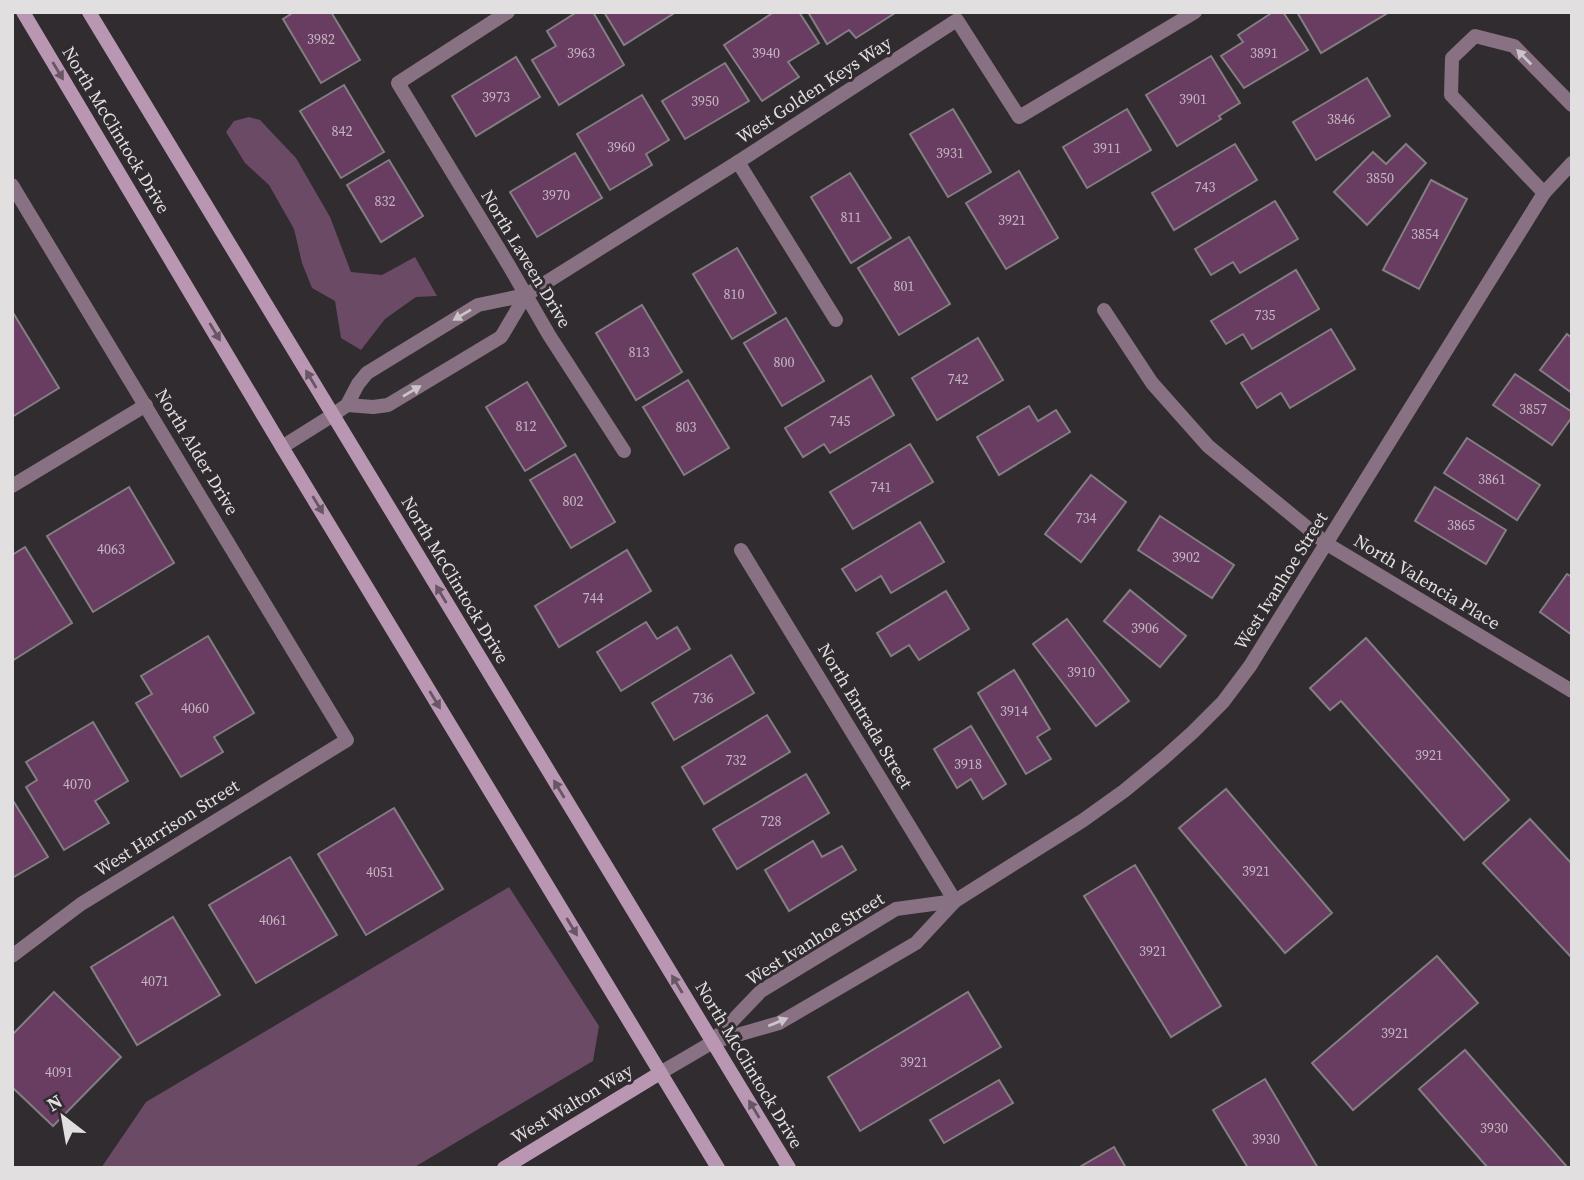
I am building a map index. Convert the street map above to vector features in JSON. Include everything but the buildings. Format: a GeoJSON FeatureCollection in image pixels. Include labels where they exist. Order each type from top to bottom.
{"type":"FeatureCollection","features":[{"type":"Feature","properties":{"kind":"main road","name":"North McClintock Drive"},"geometry":{"type":"LineString","coordinates":[[23,12],[282,447],[718,1168]]}},
{"type":"Feature","properties":{"kind":"main road","name":"North McClintock Drive"},"geometry":{"type":"LineString","coordinates":[[89,12],[789,1168]]}},
{"type":"Feature","properties":{"kind":"main road","name":"West Walton Way"},"geometry":{"type":"LineString","coordinates":[[504,1168],[660,1073]]}},
{"type":"Feature","properties":{"kind":"street","name":"North Laveen Drive"},"geometry":{"type":"LineString","coordinates":[[508,12],[398,83],[549,335],[624,452]]}},
{"type":"Feature","properties":{"kind":"street","name":"West Golden Keys Way"},"geometry":{"type":"LineString","coordinates":[[282,447],[348,405],[358,384],[367,373],[478,305],[526,295],[957,20],[1019,117],[1195,12]]}},
{"type":"Feature","properties":{"kind":"street"},"geometry":{"type":"LineString","coordinates":[[1545,193],[1451,94],[1452,58],[1475,36],[1514,46],[1572,106]]}},
{"type":"Feature","properties":{"kind":"street"},"geometry":{"type":"LineString","coordinates":[[738,162],[836,320]]}},
{"type":"Feature","properties":{"kind":"street","name":"West Ivanhoe Street"},"geometry":{"type":"LineString","coordinates":[[660,1073],[712,1042],[779,1023],[916,943],[956,901],[1082,821],[1124,791],[1193,732],[1223,702],[1250,666],[1545,193],[1572,163]]}},
{"type":"Feature","properties":{"kind":"street","name":"North Alder Drive"},"geometry":{"type":"LineString","coordinates":[[12,185],[347,740]]}},
{"type":"Feature","properties":{"kind":"street","name":"West Golden Keys Way"},"geometry":{"type":"LineString","coordinates":[[348,405],[388,405],[501,337],[526,295]]}},
{"type":"Feature","properties":{"kind":"street","name":"North Valencia Place"},"geometry":{"type":"LineString","coordinates":[[1104,310],[1152,383],[1208,446],[1327,544],[1572,691]]}},
{"type":"Feature","properties":{"kind":"street"},"geometry":{"type":"LineString","coordinates":[[12,486],[146,405]]}},
{"type":"Feature","properties":{"kind":"street","name":"North Entrada Street"},"geometry":{"type":"LineString","coordinates":[[741,550],[956,901]]}},
{"type":"Feature","properties":{"kind":"street","name":"West Harrison Street"},"geometry":{"type":"LineString","coordinates":[[12,956],[81,904],[347,740]]}},
{"type":"Feature","properties":{"kind":"street","name":"West Ivanhoe Street"},"geometry":{"type":"LineString","coordinates":[[712,1042],[761,990],[896,909],[956,901]]}},
{"type":"Feature","properties":{"kind":"shaded area"},"geometry":{"type":"Polygon","coordinates":[[[249,117],[260,120],[296,158],[330,217],[351,272],[382,275],[415,257],[437,296],[416,297],[385,319],[361,350],[341,338],[335,301],[312,288],[302,263],[294,229],[269,185],[245,163],[226,132],[234,121],[249,117]]]}},
{"type":"Feature","properties":{"kind":"shaded area"},"geometry":{"type":"Polygon","coordinates":[[[509,887],[599,1026],[593,1061],[413,1168],[101,1168],[146,1102],[509,887]]]}}]}
